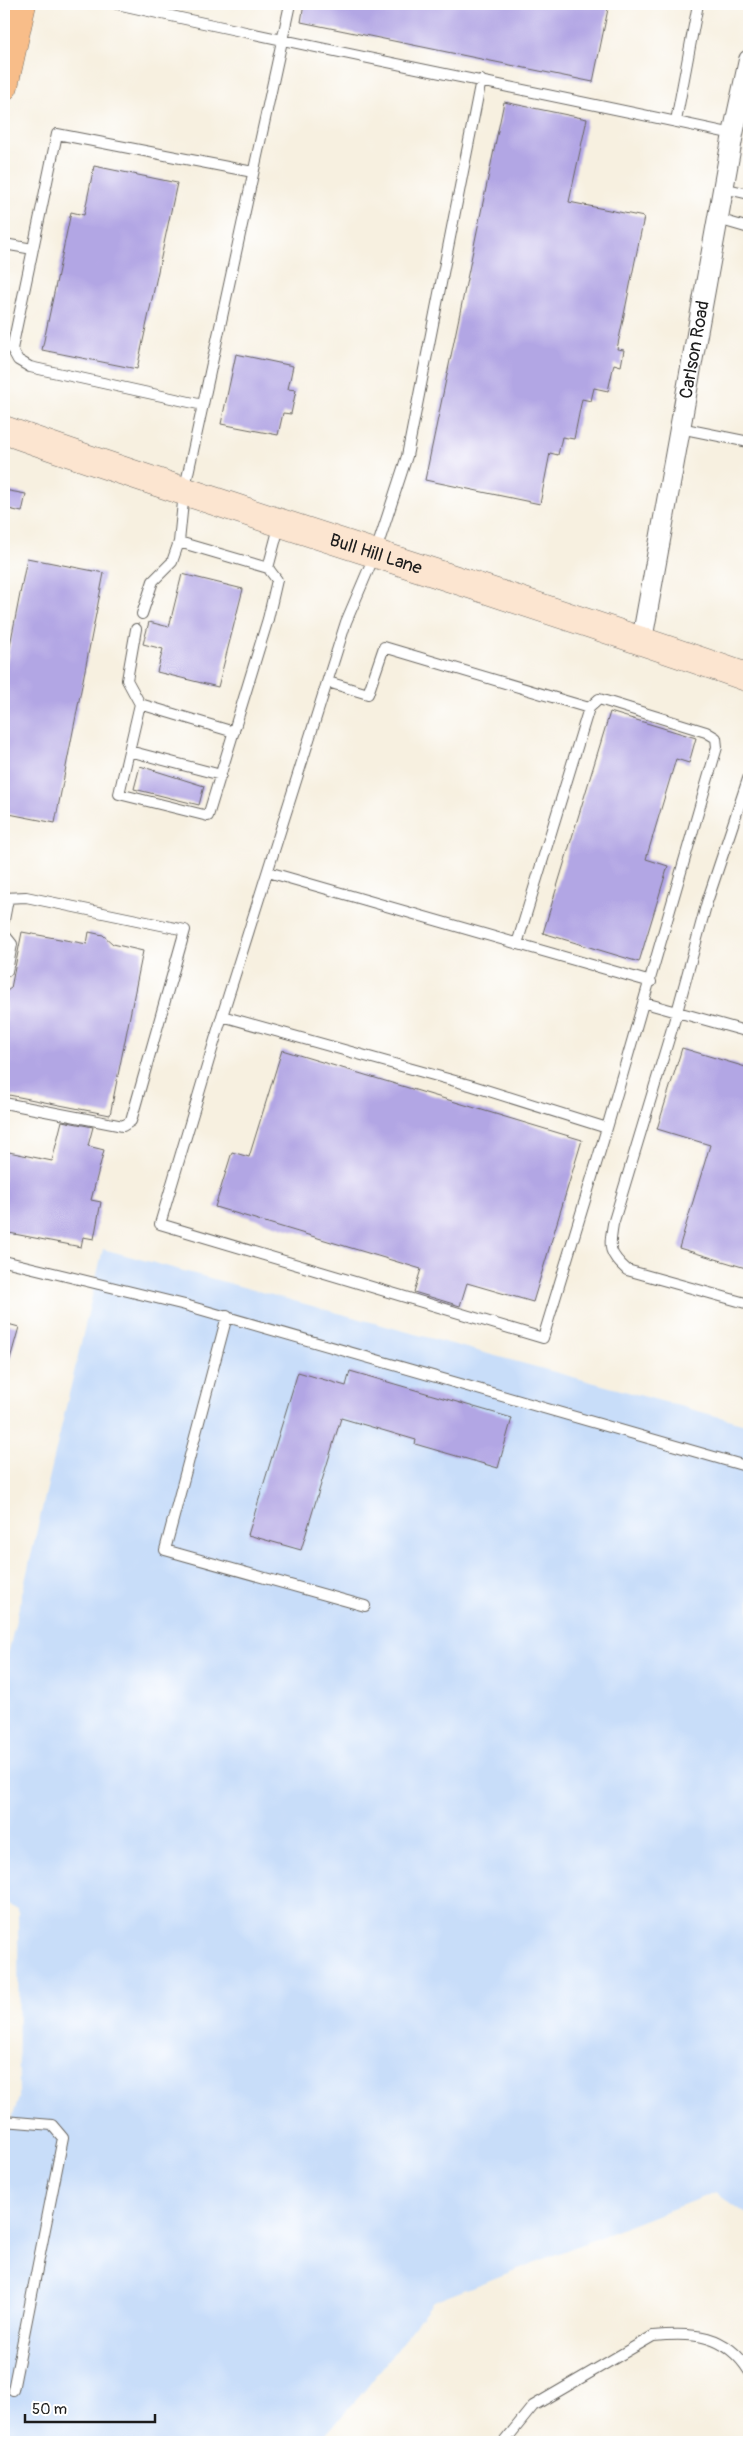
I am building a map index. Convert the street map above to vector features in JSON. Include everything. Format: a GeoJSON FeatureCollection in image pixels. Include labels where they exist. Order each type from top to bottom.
{"type":"FeatureCollection","features":[{"type":"Feature","properties":{"kind":"main road"},"geometry":{"type":"LineString","coordinates":[[4,86],[9,39],[22,4]]}},
{"type":"Feature","properties":{"kind":"main road","name":"Bull Hill Lane"},"geometry":{"type":"LineString","coordinates":[[4,430],[280,524],[642,640],[749,678]]}},
{"type":"Feature","properties":{"kind":"street","name":"Carlson Road"},"geometry":{"type":"LineString","coordinates":[[642,640],[723,188],[749,60]]}},
{"type":"Feature","properties":{"kind":"lane"},"geometry":{"type":"LineString","coordinates":[[117,4],[282,41],[481,80],[733,134]]}},
{"type":"Feature","properties":{"kind":"lane"},"geometry":{"type":"LineString","coordinates":[[142,614],[153,581],[172,562],[179,542],[184,492],[290,4]]}},
{"type":"Feature","properties":{"kind":"lane"},"geometry":{"type":"LineString","coordinates":[[676,122],[698,4]]}},
{"type":"Feature","properties":{"kind":"lane"},"geometry":{"type":"LineString","coordinates":[[481,80],[407,456],[375,554],[346,622],[222,1016],[160,1224],[543,1338],[645,1003],[718,747],[716,738],[706,732],[599,699],[589,708],[517,944]]}},
{"type":"Feature","properties":{"kind":"lane"},"geometry":{"type":"LineString","coordinates":[[203,405],[30,366],[18,360],[12,349],[57,134],[253,172]]}},
{"type":"Feature","properties":{"kind":"lane"},"geometry":{"type":"LineString","coordinates":[[723,188],[749,194]]}},
{"type":"Feature","properties":{"kind":"lane"},"geometry":{"type":"LineString","coordinates":[[718,218],[749,228]]}},
{"type":"Feature","properties":{"kind":"lane"},"geometry":{"type":"LineString","coordinates":[[4,244],[33,249]]}},
{"type":"Feature","properties":{"kind":"lane"},"geometry":{"type":"LineString","coordinates":[[680,428],[749,442]]}},
{"type":"Feature","properties":{"kind":"lane"},"geometry":{"type":"LineString","coordinates":[[268,568],[280,524]]}},
{"type":"Feature","properties":{"kind":"lane"},"geometry":{"type":"LineString","coordinates":[[136,629],[128,680],[140,704],[119,794],[208,816],[268,619],[277,580],[268,568],[179,542]]}},
{"type":"Feature","properties":{"kind":"lane"},"geometry":{"type":"LineString","coordinates":[[328,682],[368,694],[384,647],[589,708]]}},
{"type":"Feature","properties":{"kind":"lane"},"geometry":{"type":"LineString","coordinates":[[140,704],[234,732]]}},
{"type":"Feature","properties":{"kind":"lane"},"geometry":{"type":"LineString","coordinates":[[129,751],[221,775]]}},
{"type":"Feature","properties":{"kind":"lane"},"geometry":{"type":"LineString","coordinates":[[749,776],[707,902],[677,1012],[613,1224],[609,1246],[614,1259],[627,1270],[749,1304]]}},
{"type":"Feature","properties":{"kind":"lane"},"geometry":{"type":"LineString","coordinates":[[268,872],[651,982]]}},
{"type":"Feature","properties":{"kind":"lane"},"geometry":{"type":"LineString","coordinates":[[4,920],[6,899],[26,896],[185,930],[131,1121],[123,1126],[4,1103]]}},
{"type":"Feature","properties":{"kind":"lane"},"geometry":{"type":"LineString","coordinates":[[4,934],[12,944],[7,971],[4,972]]}},
{"type":"Feature","properties":{"kind":"lane"},"geometry":{"type":"LineString","coordinates":[[645,1003],[749,1032]]}},
{"type":"Feature","properties":{"kind":"lane"},"geometry":{"type":"LineString","coordinates":[[222,1016],[473,1086],[607,1128]]}},
{"type":"Feature","properties":{"kind":"lane"},"geometry":{"type":"LineString","coordinates":[[4,1261],[227,1316],[749,1467]]}},
{"type":"Feature","properties":{"kind":"lane"},"geometry":{"type":"LineString","coordinates":[[227,1316],[165,1550],[365,1606]]}},
{"type":"Feature","properties":{"kind":"lane"},"geometry":{"type":"LineString","coordinates":[[4,2121],[52,2125],[63,2138],[13,2390]]}},
{"type":"Feature","properties":{"kind":"lane"},"geometry":{"type":"LineString","coordinates":[[504,2442],[533,2406],[653,2336],[676,2334],[698,2336],[719,2341],[740,2355],[749,2371]]}},
{"type":"Feature","properties":{"kind":"shaded area"},"geometry":{"type":"Polygon","coordinates":[[[103,1249],[749,1425],[749,2216],[716,2192],[433,2302],[365,2390],[319,2442],[4,2442],[4,2141],[19,2098],[18,1909],[4,1903],[4,1671],[103,1249]]]}},
{"type":"Feature","properties":{"kind":"building"},"geometry":{"type":"Polygon","coordinates":[[[304,4],[609,4],[593,82],[301,22],[304,4]]]}},
{"type":"Feature","properties":{"kind":"building"},"geometry":{"type":"Polygon","coordinates":[[[504,102],[587,119],[569,202],[644,217],[617,349],[624,350],[621,366],[614,364],[608,391],[594,388],[591,401],[582,399],[574,439],[562,437],[558,455],[550,453],[540,504],[425,480],[504,102]]]}},
{"type":"Feature","properties":{"kind":"building"},"geometry":{"type":"Polygon","coordinates":[[[94,166],[177,183],[137,369],[42,350],[71,212],[84,215],[94,166]]]}},
{"type":"Feature","properties":{"kind":"building"},"geometry":{"type":"Polygon","coordinates":[[[236,354],[293,366],[288,389],[296,390],[291,414],[283,413],[278,435],[221,424],[236,354]]]}},
{"type":"Feature","properties":{"kind":"building"},"geometry":{"type":"Polygon","coordinates":[[[4,490],[26,494],[22,512],[4,508],[4,490]]]}},
{"type":"Feature","properties":{"kind":"building"},"geometry":{"type":"Polygon","coordinates":[[[27,558],[104,573],[55,823],[4,813],[4,676],[27,558]]]}},
{"type":"Feature","properties":{"kind":"building"},"geometry":{"type":"Polygon","coordinates":[[[182,574],[243,589],[218,687],[157,672],[163,649],[143,644],[149,622],[169,627],[182,574]]]}},
{"type":"Feature","properties":{"kind":"building"},"geometry":{"type":"Polygon","coordinates":[[[610,712],[696,738],[689,763],[676,759],[646,859],[668,866],[639,962],[543,933],[610,712]]]}},
{"type":"Feature","properties":{"kind":"building"},"geometry":{"type":"Polygon","coordinates":[[[140,766],[204,786],[199,805],[134,789],[140,766]]]}},
{"type":"Feature","properties":{"kind":"building"},"geometry":{"type":"Polygon","coordinates":[[[22,932],[87,944],[89,932],[103,935],[113,944],[143,951],[110,1115],[4,1094],[6,1017],[4,993],[11,988],[22,932]]]}},
{"type":"Feature","properties":{"kind":"building"},"geometry":{"type":"Polygon","coordinates":[[[682,1048],[749,1068],[749,1269],[679,1248],[710,1145],[657,1129],[682,1048]]]}},
{"type":"Feature","properties":{"kind":"building"},"geometry":{"type":"Polygon","coordinates":[[[282,1050],[582,1140],[533,1302],[467,1283],[460,1306],[414,1292],[421,1269],[215,1207],[232,1152],[249,1157],[282,1050]]]}},
{"type":"Feature","properties":{"kind":"building"},"geometry":{"type":"Polygon","coordinates":[[[62,1121],[93,1127],[88,1146],[104,1150],[91,1200],[101,1202],[94,1239],[83,1237],[81,1247],[4,1232],[4,1151],[52,1161],[62,1121]]]}},
{"type":"Feature","properties":{"kind":"building"},"geometry":{"type":"Polygon","coordinates":[[[4,1323],[19,1327],[8,1366],[4,1365],[4,1323]]]}},
{"type":"Feature","properties":{"kind":"building"},"geometry":{"type":"Polygon","coordinates":[[[350,1371],[512,1418],[498,1468],[415,1444],[416,1440],[341,1418],[301,1550],[248,1535],[298,1372],[346,1386],[350,1371]]]}}]}
